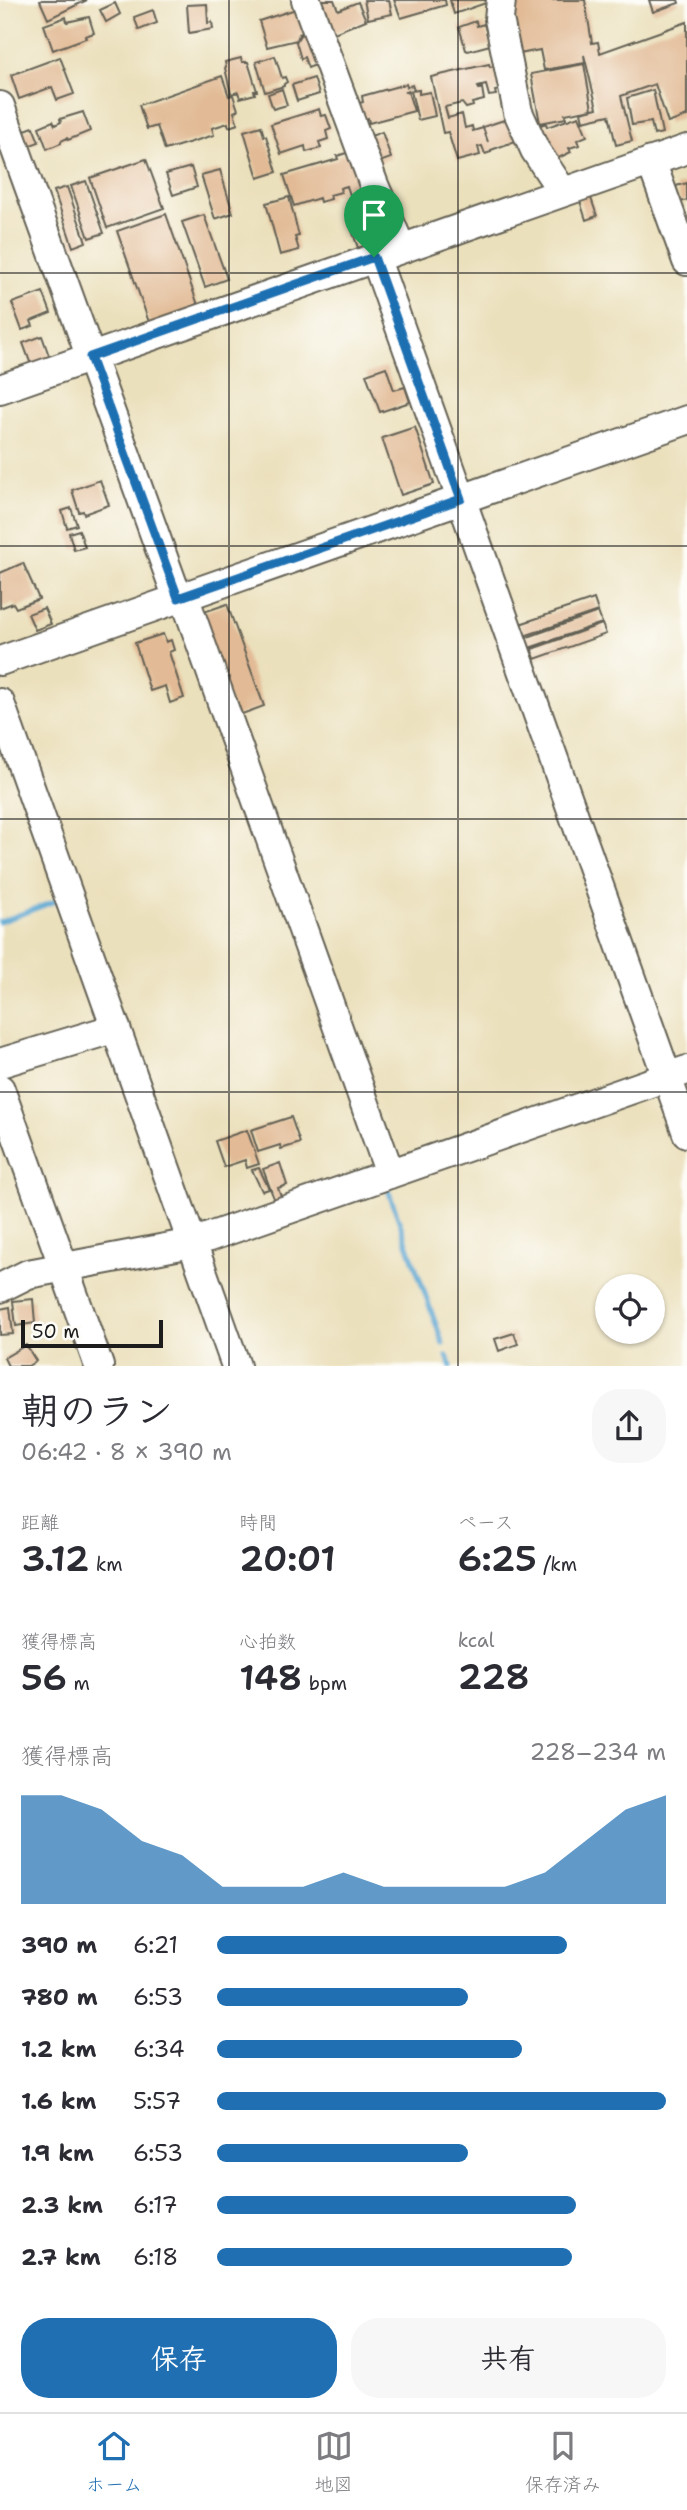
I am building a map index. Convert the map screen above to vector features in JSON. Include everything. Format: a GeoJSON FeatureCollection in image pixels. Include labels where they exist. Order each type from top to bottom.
{"type":"FeatureCollection","features":[{"type":"Feature","properties":{"kind":"street"},"geometry":{"type":"LineString","coordinates":[[306,0],[374,186],[388,252],[461,499],[677,1074],[687,1133]]}},
{"type":"Feature","properties":{"kind":"street"},"geometry":{"type":"LineString","coordinates":[[500,0],[499,19],[518,112],[535,150],[562,191]]}},
{"type":"Feature","properties":{"kind":"street"},"geometry":{"type":"LineString","coordinates":[[1,111],[390,1174]]}},
{"type":"Feature","properties":{"kind":"street"},"geometry":{"type":"LineString","coordinates":[[0,389],[687,149]]}},
{"type":"Feature","properties":{"kind":"street"},"geometry":{"type":"LineString","coordinates":[[651,161],[687,261]]}},
{"type":"Feature","properties":{"kind":"street"},"geometry":{"type":"LineString","coordinates":[[0,661],[687,420]]}},
{"type":"Feature","properties":{"kind":"street"},"geometry":{"type":"LineString","coordinates":[[0,703],[236,1366]]}},
{"type":"Feature","properties":{"kind":"street"},"geometry":{"type":"LineString","coordinates":[[0,1063],[116,1028]]}},
{"type":"Feature","properties":{"kind":"street"},"geometry":{"type":"LineString","coordinates":[[0,1288],[28,1274],[192,1243],[677,1074]]}},
{"type":"Feature","properties":{"kind":"street"},"geometry":{"type":"LineString","coordinates":[[0,1089],[99,1366]]}},
{"type":"Feature","properties":{"kind":"building"},"geometry":{"type":"Polygon","coordinates":[[[87,0],[48,19],[40,1],[87,0]]]}},
{"type":"Feature","properties":{"kind":"building"},"geometry":{"type":"Polygon","coordinates":[[[312,0],[334,0],[338,10],[358,2],[366,20],[327,36],[312,0]]]}},
{"type":"Feature","properties":{"kind":"building"},"geometry":{"type":"Polygon","coordinates":[[[364,0],[389,0],[392,14],[368,19],[364,0]]]}},
{"type":"Feature","properties":{"kind":"building"},"geometry":{"type":"Polygon","coordinates":[[[394,0],[445,0],[446,5],[401,18],[394,0]]]}},
{"type":"Feature","properties":{"kind":"building"},"geometry":{"type":"Polygon","coordinates":[[[450,0],[485,0],[486,3],[454,14],[450,0]]]}},
{"type":"Feature","properties":{"kind":"building"},"geometry":{"type":"Polygon","coordinates":[[[513,0],[585,0],[592,43],[598,42],[600,53],[687,22],[687,116],[668,123],[655,84],[621,96],[632,141],[616,145],[609,115],[583,121],[581,112],[597,108],[584,55],[585,63],[544,70],[540,50],[514,55],[510,18],[513,0]]]}},
{"type":"Feature","properties":{"kind":"building"},"geometry":{"type":"Polygon","coordinates":[[[649,0],[678,0],[679,3],[653,12],[649,0]]]}},
{"type":"Feature","properties":{"kind":"building"},"geometry":{"type":"Polygon","coordinates":[[[115,3],[120,14],[106,22],[100,10],[115,3]]]}},
{"type":"Feature","properties":{"kind":"building"},"geometry":{"type":"Polygon","coordinates":[[[207,4],[208,23],[212,22],[213,29],[189,33],[187,5],[207,4]]]}},
{"type":"Feature","properties":{"kind":"building"},"geometry":{"type":"Polygon","coordinates":[[[299,8],[307,31],[299,34],[297,40],[267,47],[259,21],[299,8]]]}},
{"type":"Feature","properties":{"kind":"building"},"geometry":{"type":"Polygon","coordinates":[[[153,10],[157,23],[139,30],[134,17],[153,10]]]}},
{"type":"Feature","properties":{"kind":"building"},"geometry":{"type":"Polygon","coordinates":[[[66,17],[67,22],[89,17],[94,33],[53,50],[44,25],[66,17]]]}},
{"type":"Feature","properties":{"kind":"building"},"geometry":{"type":"Polygon","coordinates":[[[476,21],[477,26],[484,24],[490,45],[468,51],[459,27],[476,21]]]}},
{"type":"Feature","properties":{"kind":"building"},"geometry":{"type":"Polygon","coordinates":[[[310,32],[318,64],[308,68],[304,57],[301,59],[296,42],[300,35],[310,32]]]}},
{"type":"Feature","properties":{"kind":"building"},"geometry":{"type":"Polygon","coordinates":[[[275,56],[282,78],[285,77],[287,82],[284,86],[265,92],[256,62],[275,56]]]}},
{"type":"Feature","properties":{"kind":"building"},"geometry":{"type":"Polygon","coordinates":[[[60,57],[74,94],[57,100],[52,87],[19,99],[11,75],[60,57]]]}},
{"type":"Feature","properties":{"kind":"building"},"geometry":{"type":"Polygon","coordinates":[[[241,58],[242,62],[248,62],[257,91],[240,98],[238,92],[231,94],[225,62],[241,58]]]}},
{"type":"Feature","properties":{"kind":"building"},"geometry":{"type":"Polygon","coordinates":[[[489,64],[490,67],[500,65],[505,89],[495,91],[496,95],[489,96],[486,85],[478,87],[482,88],[484,100],[472,103],[473,106],[466,108],[462,103],[445,107],[448,118],[462,114],[465,128],[472,126],[473,131],[483,128],[488,142],[483,127],[513,117],[521,139],[485,154],[482,146],[478,147],[480,155],[457,161],[448,132],[443,133],[431,77],[489,64]]]}},
{"type":"Feature","properties":{"kind":"building"},"geometry":{"type":"Polygon","coordinates":[[[584,64],[592,109],[565,114],[566,118],[540,123],[531,74],[584,64]]]}},
{"type":"Feature","properties":{"kind":"building"},"geometry":{"type":"Polygon","coordinates":[[[222,76],[229,96],[233,95],[238,110],[234,112],[238,124],[229,127],[228,123],[212,128],[214,135],[165,150],[157,126],[147,129],[139,105],[222,76]]]}},
{"type":"Feature","properties":{"kind":"building"},"geometry":{"type":"Polygon","coordinates":[[[314,78],[319,94],[297,101],[292,85],[314,78]]]}},
{"type":"Feature","properties":{"kind":"building"},"geometry":{"type":"Polygon","coordinates":[[[406,84],[407,87],[412,85],[414,90],[404,92],[408,92],[414,111],[369,123],[368,118],[357,121],[353,105],[363,102],[362,96],[406,84]]]}},
{"type":"Feature","properties":{"kind":"building"},"geometry":{"type":"Polygon","coordinates":[[[282,89],[287,105],[273,109],[268,94],[282,89]]]}},
{"type":"Feature","properties":{"kind":"building"},"geometry":{"type":"Polygon","coordinates":[[[419,90],[419,94],[430,92],[435,116],[418,120],[411,91],[419,90]]]}},
{"type":"Feature","properties":{"kind":"building"},"geometry":{"type":"Polygon","coordinates":[[[653,90],[662,133],[654,135],[651,122],[632,125],[627,98],[653,90]]]}},
{"type":"Feature","properties":{"kind":"building"},"geometry":{"type":"Polygon","coordinates":[[[319,109],[321,116],[326,115],[331,129],[326,131],[328,139],[319,142],[321,148],[306,152],[305,146],[281,154],[271,124],[319,109]]]}},
{"type":"Feature","properties":{"kind":"building"},"geometry":{"type":"Polygon","coordinates":[[[83,112],[90,131],[68,140],[67,138],[47,149],[39,127],[53,121],[55,125],[61,122],[60,119],[83,112]]]}},
{"type":"Feature","properties":{"kind":"building"},"geometry":{"type":"Polygon","coordinates":[[[579,116],[587,136],[577,140],[579,145],[569,148],[571,152],[550,162],[535,127],[546,123],[547,127],[579,116]]]}},
{"type":"Feature","properties":{"kind":"building"},"geometry":{"type":"Polygon","coordinates":[[[261,126],[277,172],[258,178],[244,131],[261,126]]]}},
{"type":"Feature","properties":{"kind":"building"},"geometry":{"type":"Polygon","coordinates":[[[33,127],[39,142],[25,147],[20,132],[33,127]]]}},
{"type":"Feature","properties":{"kind":"building"},"geometry":{"type":"Polygon","coordinates":[[[382,132],[391,158],[374,164],[365,138],[382,132]]]}},
{"type":"Feature","properties":{"kind":"building"},"geometry":{"type":"Polygon","coordinates":[[[356,150],[375,210],[357,216],[347,186],[340,188],[341,192],[330,195],[331,199],[320,202],[319,198],[294,206],[284,175],[338,159],[337,156],[356,150]]]}},
{"type":"Feature","properties":{"kind":"building"},"geometry":{"type":"Polygon","coordinates":[[[146,159],[164,208],[107,228],[90,178],[146,159]]]}},
{"type":"Feature","properties":{"kind":"building"},"geometry":{"type":"Polygon","coordinates":[[[191,167],[197,187],[173,195],[166,174],[191,167]]]}},
{"type":"Feature","properties":{"kind":"building"},"geometry":{"type":"Polygon","coordinates":[[[220,170],[233,213],[215,219],[201,175],[220,170]]]}},
{"type":"Feature","properties":{"kind":"building"},"geometry":{"type":"Polygon","coordinates":[[[86,181],[104,233],[89,238],[71,186],[86,181]]]}},
{"type":"Feature","properties":{"kind":"building"},"geometry":{"type":"Polygon","coordinates":[[[687,183],[687,200],[681,202],[676,186],[687,183]]]}},
{"type":"Feature","properties":{"kind":"building"},"geometry":{"type":"Polygon","coordinates":[[[67,187],[86,242],[73,247],[54,191],[67,187]]]}},
{"type":"Feature","properties":{"kind":"building"},"geometry":{"type":"Polygon","coordinates":[[[590,195],[597,216],[586,220],[579,198],[590,195]]]}},
{"type":"Feature","properties":{"kind":"building"},"geometry":{"type":"Polygon","coordinates":[[[289,197],[299,236],[295,237],[299,250],[280,255],[266,203],[289,197]]]}},
{"type":"Feature","properties":{"kind":"building"},"geometry":{"type":"Polygon","coordinates":[[[377,210],[386,239],[358,248],[348,218],[377,210]]]}},
{"type":"Feature","properties":{"kind":"building"},"geometry":{"type":"Polygon","coordinates":[[[166,214],[199,308],[150,325],[117,231],[166,214]]]}},
{"type":"Feature","properties":{"kind":"building"},"geometry":{"type":"Polygon","coordinates":[[[204,215],[227,279],[205,287],[182,222],[204,215]]]}},
{"type":"Feature","properties":{"kind":"building"},"geometry":{"type":"Polygon","coordinates":[[[43,292],[51,313],[31,321],[33,326],[22,330],[12,303],[43,292]]]}},
{"type":"Feature","properties":{"kind":"building"},"geometry":{"type":"Polygon","coordinates":[[[42,336],[52,364],[33,370],[23,343],[42,336]]]}},
{"type":"Feature","properties":{"kind":"building"},"geometry":{"type":"Polygon","coordinates":[[[386,367],[394,390],[405,387],[410,402],[380,412],[366,374],[386,367]]]}},
{"type":"Feature","properties":{"kind":"building"},"geometry":{"type":"Polygon","coordinates":[[[415,427],[434,484],[401,495],[382,438],[415,427]]]}},
{"type":"Feature","properties":{"kind":"building"},"geometry":{"type":"Polygon","coordinates":[[[100,480],[109,505],[84,514],[83,511],[79,512],[72,490],[100,480]]]}},
{"type":"Feature","properties":{"kind":"building"},"geometry":{"type":"Polygon","coordinates":[[[71,508],[77,525],[67,528],[62,511],[71,508]]]}},
{"type":"Feature","properties":{"kind":"building"},"geometry":{"type":"Polygon","coordinates":[[[79,530],[85,547],[74,550],[69,533],[79,530]]]}},
{"type":"Feature","properties":{"kind":"building"},"geometry":{"type":"Polygon","coordinates":[[[23,563],[39,599],[16,608],[13,603],[0,608],[0,573],[23,563]]]}},
{"type":"Feature","properties":{"kind":"building"},"geometry":{"type":"Polygon","coordinates":[[[594,599],[598,611],[524,636],[520,624],[594,599]]]}},
{"type":"Feature","properties":{"kind":"building"},"geometry":{"type":"Polygon","coordinates":[[[227,604],[264,706],[234,717],[198,614],[227,604]]]}},
{"type":"Feature","properties":{"kind":"building"},"geometry":{"type":"Polygon","coordinates":[[[44,608],[51,624],[35,630],[28,614],[44,608]]]}},
{"type":"Feature","properties":{"kind":"building"},"geometry":{"type":"Polygon","coordinates":[[[598,612],[602,623],[529,648],[525,638],[598,612]]]}},
{"type":"Feature","properties":{"kind":"building"},"geometry":{"type":"Polygon","coordinates":[[[602,624],[606,634],[535,659],[532,649],[602,624]]]}},
{"type":"Feature","properties":{"kind":"building"},"geometry":{"type":"Polygon","coordinates":[[[163,634],[166,642],[171,640],[174,650],[169,652],[184,698],[170,703],[165,686],[150,691],[135,643],[163,634]]]}},
{"type":"Feature","properties":{"kind":"building"},"geometry":{"type":"Polygon","coordinates":[[[291,1117],[300,1143],[281,1149],[280,1145],[258,1152],[251,1130],[291,1117]]]}},
{"type":"Feature","properties":{"kind":"building"},"geometry":{"type":"Polygon","coordinates":[[[247,1130],[259,1164],[247,1168],[245,1160],[224,1167],[215,1141],[247,1130]]]}},
{"type":"Feature","properties":{"kind":"building"},"geometry":{"type":"Polygon","coordinates":[[[280,1163],[287,1185],[278,1188],[283,1202],[276,1204],[263,1169],[280,1163]]]}},
{"type":"Feature","properties":{"kind":"building"},"geometry":{"type":"Polygon","coordinates":[[[259,1168],[269,1189],[262,1191],[252,1170],[259,1168]]]}},
{"type":"Feature","properties":{"kind":"building"},"geometry":{"type":"Polygon","coordinates":[[[33,1299],[35,1323],[16,1326],[13,1301],[33,1299]]]}},
{"type":"Feature","properties":{"kind":"building"},"geometry":{"type":"Polygon","coordinates":[[[10,1307],[13,1334],[0,1335],[0,1309],[10,1307]]]}},
{"type":"Feature","properties":{"kind":"building"},"geometry":{"type":"Polygon","coordinates":[[[514,1333],[518,1344],[499,1351],[495,1339],[514,1333]]]}},
{"type":"Feature","properties":{"kind":"building"},"geometry":{"type":"Polygon","coordinates":[[[26,1345],[36,1361],[28,1366],[8,1366],[4,1358],[26,1345]]]}},
{"type":"Feature","properties":{"kind":"waterway"},"geometry":{"type":"LineString","coordinates":[[0,922],[58,900],[60,904]]}},
{"type":"Feature","properties":{"kind":"waterway"},"geometry":{"type":"LineString","coordinates":[[387,1187],[443,1344]]}},
{"type":"Feature","properties":{"kind":"waterway"},"geometry":{"type":"LineString","coordinates":[[447,1356],[451,1366]]}},
{"type":"Feature","properties":{"kind":"route"},"geometry":{"type":"LineString","coordinates":[[374,257],[461,499],[178,598],[90,357],[374,257]]}}]}
